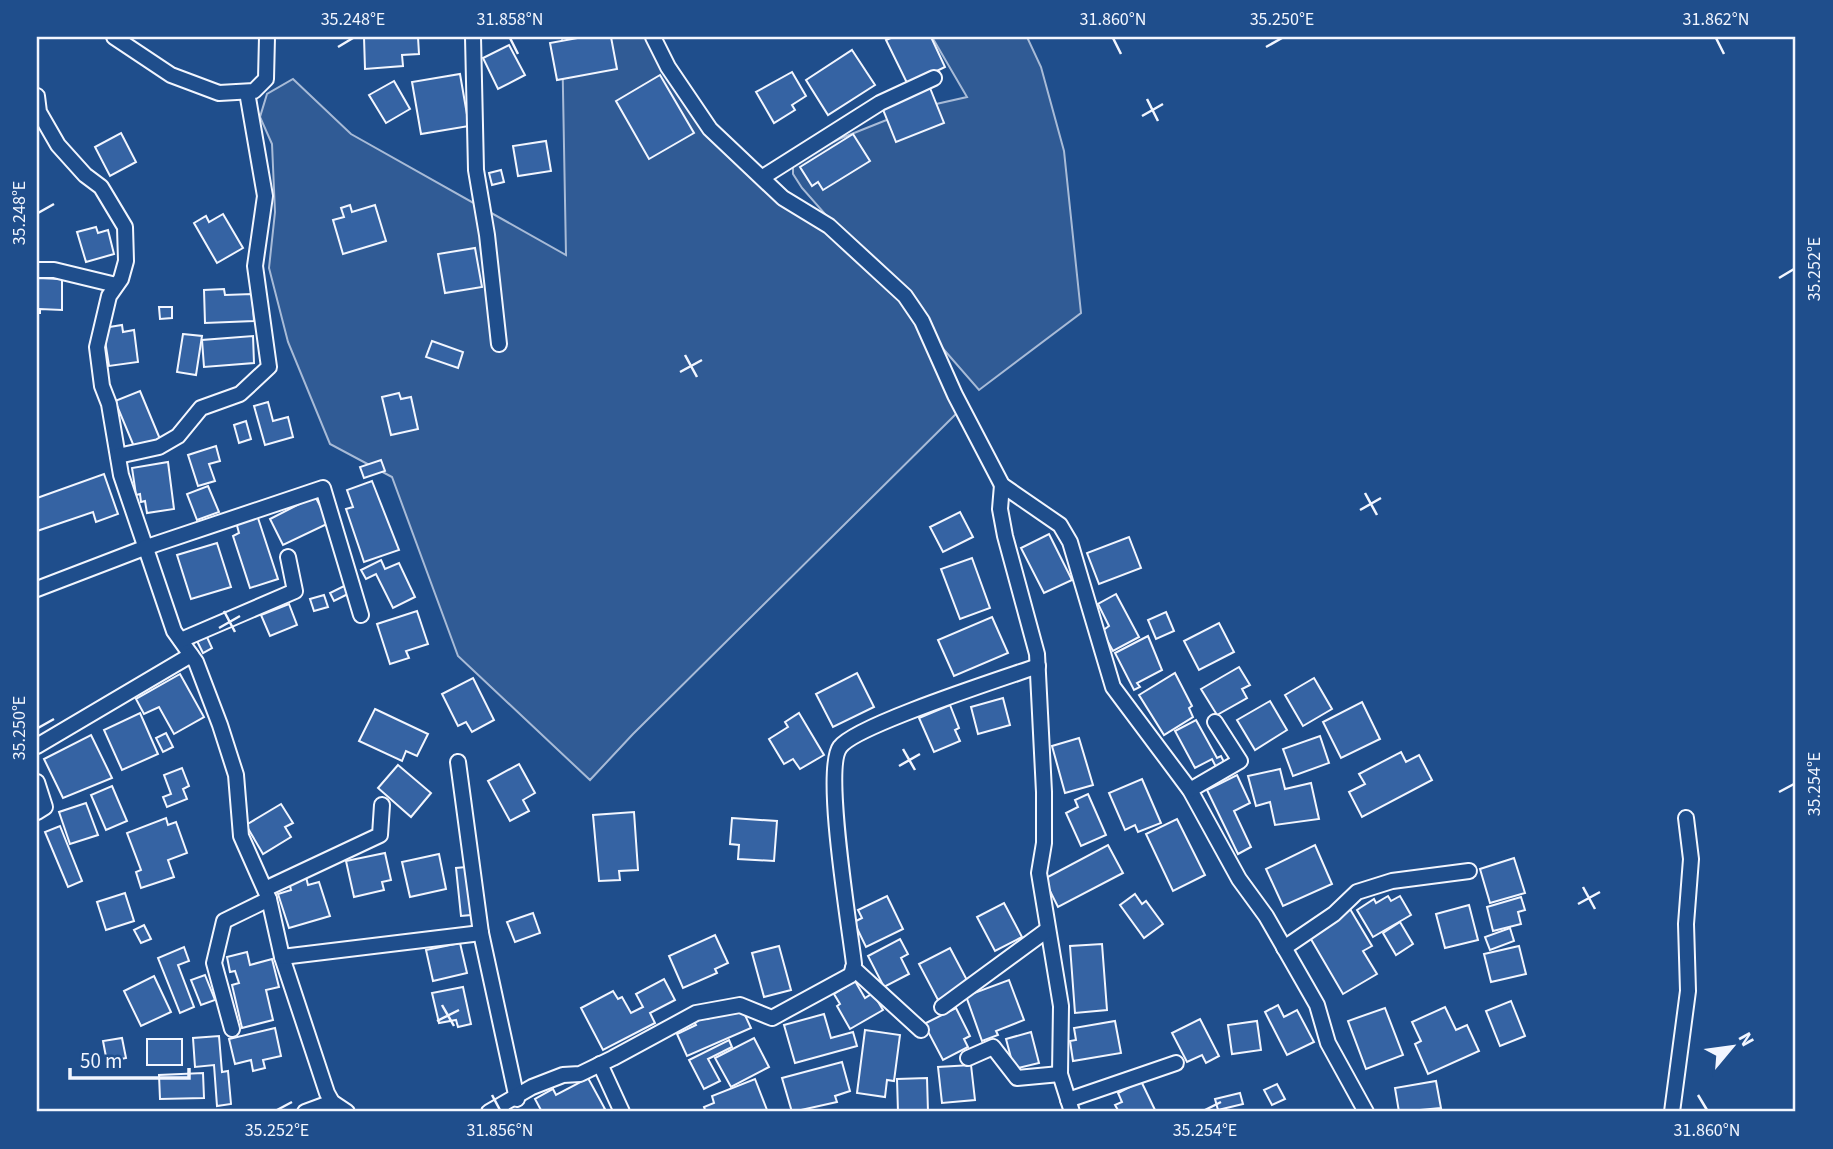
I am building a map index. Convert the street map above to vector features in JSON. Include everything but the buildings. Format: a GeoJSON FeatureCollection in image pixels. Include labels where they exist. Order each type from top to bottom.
{"type":"FeatureCollection","features":[{"type":"Feature","properties":{"kind":"street"},"geometry":{"type":"LineString","coordinates":[[114,37],[171,75],[219,93],[254,91],[266,79],[267,37]]}},
{"type":"Feature","properties":{"kind":"street"},"geometry":{"type":"LineString","coordinates":[[473,37],[476,170],[487,235],[499,344]]}},
{"type":"Feature","properties":{"kind":"street"},"geometry":{"type":"LineString","coordinates":[[653,37],[668,67],[710,129],[764,177],[783,198],[830,226],[905,296],[922,321],[958,402],[1002,485],[1060,525],[1070,542],[1113,687],[1190,790],[1239,879],[1266,916],[1317,1005],[1328,1043],[1366,1112]]}},
{"type":"Feature","properties":{"kind":"street"},"geometry":{"type":"LineString","coordinates":[[764,177],[880,103],[934,78]]}},
{"type":"Feature","properties":{"kind":"street"},"geometry":{"type":"LineString","coordinates":[[118,456],[159,447],[178,436],[201,408],[240,394],[269,367],[255,266],[265,196],[247,92]]}},
{"type":"Feature","properties":{"kind":"street"},"geometry":{"type":"LineString","coordinates":[[37,96],[39,112],[58,145],[101,187],[125,227],[126,261],[101,320],[97,347],[102,386],[109,404],[118,456],[144,548],[181,640],[191,655],[220,725],[236,775],[240,836],[267,894],[282,957],[331,1102],[346,1112]]}},
{"type":"Feature","properties":{"kind":"street"},"geometry":{"type":"LineString","coordinates":[[37,270],[54,270],[116,285]]}},
{"type":"Feature","properties":{"kind":"street"},"geometry":{"type":"LineString","coordinates":[[1002,485],[1000,509],[1005,536],[1032,632],[1038,666],[1044,792],[1044,843],[1039,873],[1061,1006],[1060,1074],[1070,1106],[1176,1063]]}},
{"type":"Feature","properties":{"kind":"street"},"geometry":{"type":"LineString","coordinates":[[37,589],[144,548],[323,488],[361,615]]}},
{"type":"Feature","properties":{"kind":"street"},"geometry":{"type":"LineString","coordinates":[[181,640],[295,591],[288,557]]}},
{"type":"Feature","properties":{"kind":"street"},"geometry":{"type":"LineString","coordinates":[[37,746],[191,655]]}},
{"type":"Feature","properties":{"kind":"street"},"geometry":{"type":"LineString","coordinates":[[489,1112],[517,1099],[532,1087],[563,1076],[580,1074],[696,1013],[740,1005],[772,1018],[851,975],[853,968],[833,779],[838,748],[849,739],[884,722],[1038,666]]}},
{"type":"Feature","properties":{"kind":"street"},"geometry":{"type":"LineString","coordinates":[[1190,790],[1240,761],[1215,722]]}},
{"type":"Feature","properties":{"kind":"street"},"geometry":{"type":"LineString","coordinates":[[458,762],[481,933],[517,1099]]}},
{"type":"Feature","properties":{"kind":"street"},"geometry":{"type":"LineString","coordinates":[[37,782],[45,807],[37,813]]}},
{"type":"Feature","properties":{"kind":"street"},"geometry":{"type":"LineString","coordinates":[[232,1029],[214,962],[224,921],[267,894],[380,835],[382,805]]}},
{"type":"Feature","properties":{"kind":"street"},"geometry":{"type":"LineString","coordinates":[[1672,1112],[1689,991],[1686,924],[1691,859],[1686,818]]}},
{"type":"Feature","properties":{"kind":"street"},"geometry":{"type":"LineString","coordinates":[[1284,948],[1334,914],[1357,892],[1392,881],[1469,871]]}},
{"type":"Feature","properties":{"kind":"street"},"geometry":{"type":"LineString","coordinates":[[942,1007],[1047,930]]}},
{"type":"Feature","properties":{"kind":"street"},"geometry":{"type":"LineString","coordinates":[[282,957],[481,933]]}},
{"type":"Feature","properties":{"kind":"street"},"geometry":{"type":"LineString","coordinates":[[853,968],[921,1030]]}},
{"type":"Feature","properties":{"kind":"street"},"geometry":{"type":"LineString","coordinates":[[968,1058],[993,1047],[1017,1078],[1060,1074]]}},
{"type":"Feature","properties":{"kind":"street"},"geometry":{"type":"LineString","coordinates":[[600,1064],[622,1112]]}},
{"type":"Feature","properties":{"kind":"street"},"geometry":{"type":"LineString","coordinates":[[305,1112],[331,1102]]}},
{"type":"Feature","properties":{"kind":"shaded area"},"geometry":{"type":"Polygon","coordinates":[[[562,37],[645,37],[658,49],[710,129],[862,256],[802,188],[793,174],[793,163],[839,139],[914,109],[967,97],[932,37],[1027,37],[1041,67],[1064,151],[1081,313],[979,390],[925,328],[961,409],[633,734],[590,780],[458,656],[392,477],[330,444],[288,342],[269,268],[275,212],[272,144],[260,117],[267,94],[293,79],[351,134],[566,255],[562,37]]]}}]}
